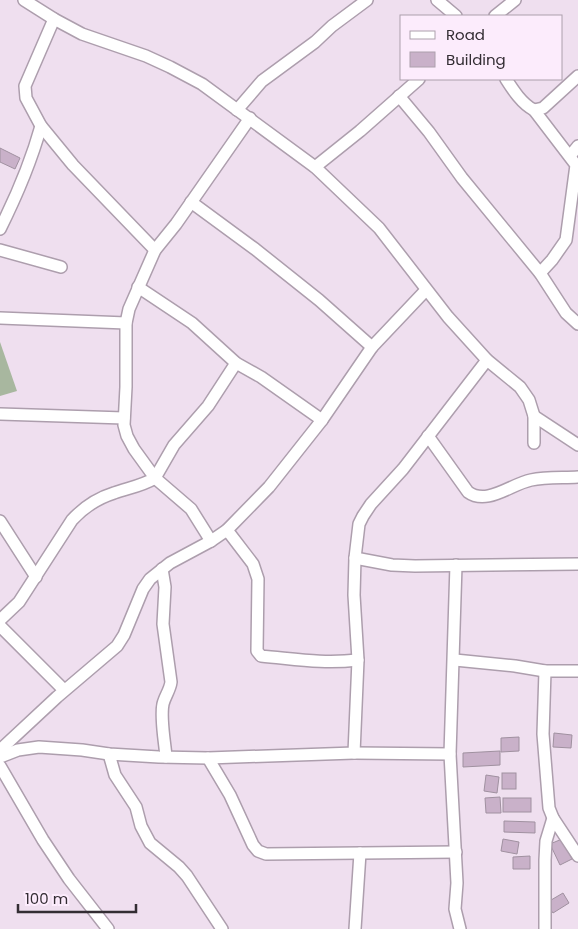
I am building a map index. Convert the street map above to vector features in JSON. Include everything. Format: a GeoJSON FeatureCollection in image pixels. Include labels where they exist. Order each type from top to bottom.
{"type":"FeatureCollection","features":[{"type":"Feature","properties":{"kind":"street"},"geometry":{"type":"LineString","coordinates":[[24,0],[54,19],[99,41],[146,56],[202,84],[314,167],[378,228],[426,290],[488,360],[520,387],[529,400],[534,416],[534,443]]}},
{"type":"Feature","properties":{"kind":"street"},"geometry":{"type":"LineString","coordinates":[[237,110],[262,81],[367,0]]}},
{"type":"Feature","properties":{"kind":"street"},"geometry":{"type":"LineString","coordinates":[[437,0],[455,15]]}},
{"type":"Feature","properties":{"kind":"street"},"geometry":{"type":"LineString","coordinates":[[496,15],[515,0]]}},
{"type":"Feature","properties":{"kind":"street"},"geometry":{"type":"LineString","coordinates":[[54,19],[25,86],[26,98],[41,126],[73,165],[155,250]]}},
{"type":"Feature","properties":{"kind":"street"},"geometry":{"type":"LineString","coordinates":[[534,110],[543,108],[578,76]]}},
{"type":"Feature","properties":{"kind":"street"},"geometry":{"type":"LineString","coordinates":[[314,167],[360,131],[398,96],[419,80]]}},
{"type":"Feature","properties":{"kind":"street"},"geometry":{"type":"LineString","coordinates":[[507,80],[514,91],[534,110],[576,165],[566,240],[540,273]]}},
{"type":"Feature","properties":{"kind":"street"},"geometry":{"type":"LineString","coordinates":[[398,96],[429,132],[473,192],[540,273],[566,313],[578,324]]}},
{"type":"Feature","properties":{"kind":"street"},"geometry":{"type":"LineString","coordinates":[[211,541],[191,509],[155,478],[127,436],[124,425],[126,323],[129,309],[155,250],[250,118]]}},
{"type":"Feature","properties":{"kind":"street"},"geometry":{"type":"LineString","coordinates":[[0,229],[32,158],[41,126]]}},
{"type":"Feature","properties":{"kind":"street"},"geometry":{"type":"LineString","coordinates":[[570,156],[578,146]]}},
{"type":"Feature","properties":{"kind":"street"},"geometry":{"type":"LineString","coordinates":[[191,202],[312,294],[372,348]]}},
{"type":"Feature","properties":{"kind":"street"},"geometry":{"type":"LineString","coordinates":[[0,250],[61,267]]}},
{"type":"Feature","properties":{"kind":"street"},"geometry":{"type":"LineString","coordinates":[[138,287],[192,323],[236,363],[261,377],[322,420]]}},
{"type":"Feature","properties":{"kind":"street"},"geometry":{"type":"LineString","coordinates":[[0,750],[64,690],[117,646],[124,635],[143,588],[150,579],[180,557],[211,541],[227,530],[269,487],[322,420],[372,348],[426,290]]}},
{"type":"Feature","properties":{"kind":"street"},"geometry":{"type":"LineString","coordinates":[[0,318],[126,323]]}},
{"type":"Feature","properties":{"kind":"street"},"geometry":{"type":"LineString","coordinates":[[354,753],[358,660],[354,595],[355,558],[362,516],[403,469],[488,360]]}},
{"type":"Feature","properties":{"kind":"street"},"geometry":{"type":"LineString","coordinates":[[0,620],[19,602],[79,512],[113,493],[143,485],[155,478],[174,445],[208,406],[236,363]]}},
{"type":"Feature","properties":{"kind":"street"},"geometry":{"type":"LineString","coordinates":[[0,414],[124,418]]}},
{"type":"Feature","properties":{"kind":"street"},"geometry":{"type":"LineString","coordinates":[[534,416],[578,445]]}},
{"type":"Feature","properties":{"kind":"street"},"geometry":{"type":"LineString","coordinates":[[428,436],[468,492],[477,496],[485,497],[492,495],[528,481],[578,477]]}},
{"type":"Feature","properties":{"kind":"street"},"geometry":{"type":"LineString","coordinates":[[0,521],[36,577]]}},
{"type":"Feature","properties":{"kind":"street"},"geometry":{"type":"LineString","coordinates":[[227,530],[256,569],[258,580],[258,654],[299,661],[332,663],[358,660]]}},
{"type":"Feature","properties":{"kind":"street"},"geometry":{"type":"LineString","coordinates":[[355,558],[392,565],[578,564]]}},
{"type":"Feature","properties":{"kind":"street"},"geometry":{"type":"LineString","coordinates":[[456,565],[455,660],[450,754],[456,852],[457,883],[455,902],[460,929]]}},
{"type":"Feature","properties":{"kind":"street"},"geometry":{"type":"LineString","coordinates":[[162,569],[165,587],[163,624],[172,682],[162,711],[166,757]]}},
{"type":"Feature","properties":{"kind":"street"},"geometry":{"type":"LineString","coordinates":[[0,626],[64,690]]}},
{"type":"Feature","properties":{"kind":"street"},"geometry":{"type":"LineString","coordinates":[[455,660],[545,671],[578,671]]}},
{"type":"Feature","properties":{"kind":"street"},"geometry":{"type":"LineString","coordinates":[[545,671],[543,734],[550,808],[553,818],[578,856]]}},
{"type":"Feature","properties":{"kind":"street"},"geometry":{"type":"LineString","coordinates":[[0,756],[18,750],[39,747],[109,754],[208,758],[354,753],[450,754]]}},
{"type":"Feature","properties":{"kind":"street"},"geometry":{"type":"LineString","coordinates":[[109,754],[115,775],[136,807],[141,826],[150,843],[179,867],[222,929]]}},
{"type":"Feature","properties":{"kind":"street"},"geometry":{"type":"LineString","coordinates":[[208,758],[230,795],[253,845],[258,851],[266,854],[456,852]]}},
{"type":"Feature","properties":{"kind":"street"},"geometry":{"type":"LineString","coordinates":[[0,766],[43,840],[69,879],[108,929]]}},
{"type":"Feature","properties":{"kind":"street"},"geometry":{"type":"LineString","coordinates":[[545,929],[546,841],[553,818]]}},
{"type":"Feature","properties":{"kind":"street"},"geometry":{"type":"LineString","coordinates":[[355,929],[360,853]]}},
{"type":"Feature","properties":{"kind":"green space"},"geometry":{"type":"Polygon","coordinates":[[[0,342],[17,391],[0,396],[0,342]]]}},
{"type":"Feature","properties":{"kind":"building"},"geometry":{"type":"Polygon","coordinates":[[[0,148],[20,158],[15,169],[0,162],[0,148]]]}},
{"type":"Feature","properties":{"kind":"building"},"geometry":{"type":"Polygon","coordinates":[[[554,733],[572,735],[571,748],[553,747],[554,733]]]}},
{"type":"Feature","properties":{"kind":"building"},"geometry":{"type":"Polygon","coordinates":[[[519,737],[519,751],[501,752],[501,738],[519,737]]]}},
{"type":"Feature","properties":{"kind":"building"},"geometry":{"type":"Polygon","coordinates":[[[500,751],[500,765],[463,767],[463,753],[500,751]]]}},
{"type":"Feature","properties":{"kind":"building"},"geometry":{"type":"Polygon","coordinates":[[[502,773],[516,773],[516,789],[502,789],[502,773]]]}},
{"type":"Feature","properties":{"kind":"building"},"geometry":{"type":"Polygon","coordinates":[[[486,775],[499,777],[497,793],[484,791],[486,775]]]}},
{"type":"Feature","properties":{"kind":"building"},"geometry":{"type":"Polygon","coordinates":[[[500,797],[501,813],[486,813],[485,798],[500,797]]]}},
{"type":"Feature","properties":{"kind":"building"},"geometry":{"type":"Polygon","coordinates":[[[503,798],[531,798],[531,812],[503,812],[503,798]]]}},
{"type":"Feature","properties":{"kind":"building"},"geometry":{"type":"Polygon","coordinates":[[[504,821],[535,822],[535,833],[504,832],[504,821]]]}},
{"type":"Feature","properties":{"kind":"building"},"geometry":{"type":"Polygon","coordinates":[[[503,839],[519,842],[517,854],[501,851],[503,839]]]}},
{"type":"Feature","properties":{"kind":"building"},"geometry":{"type":"Polygon","coordinates":[[[562,839],[572,859],[560,865],[550,844],[562,839]]]}},
{"type":"Feature","properties":{"kind":"building"},"geometry":{"type":"Polygon","coordinates":[[[530,856],[530,869],[513,869],[513,857],[530,856]]]}},
{"type":"Feature","properties":{"kind":"building"},"geometry":{"type":"Polygon","coordinates":[[[563,893],[569,903],[553,913],[546,903],[563,893]]]}}]}
